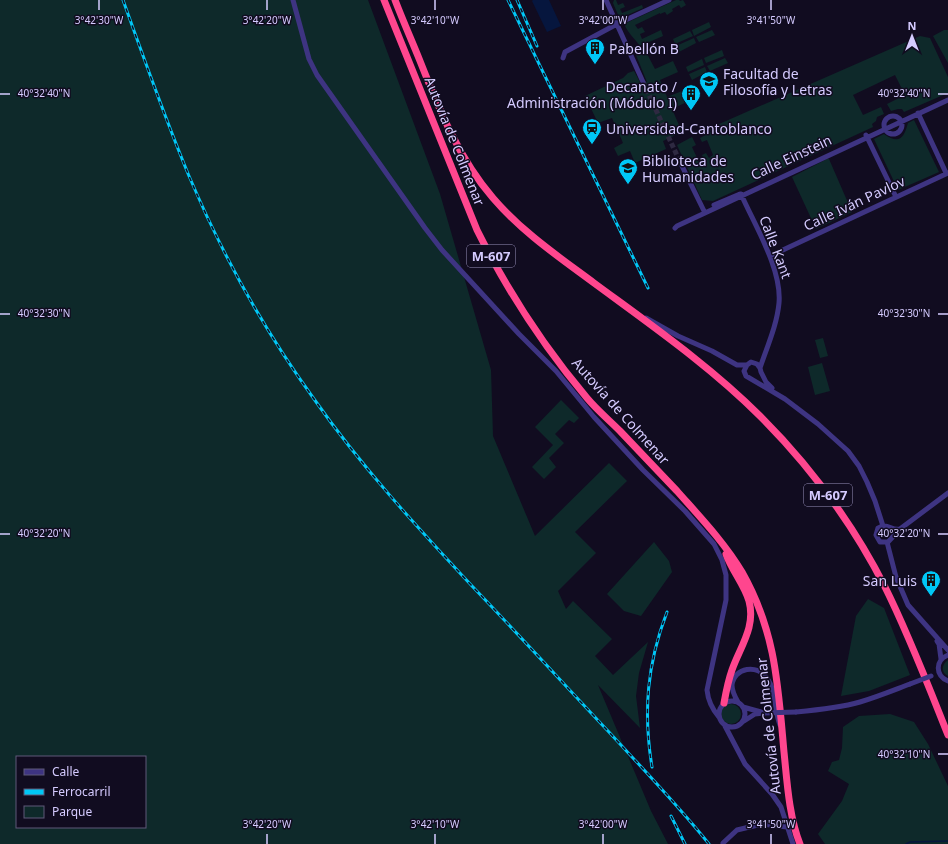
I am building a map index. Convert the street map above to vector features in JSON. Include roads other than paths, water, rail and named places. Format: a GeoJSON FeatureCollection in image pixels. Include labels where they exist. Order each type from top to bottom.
{"type":"FeatureCollection","features":[{"type":"Feature","properties":{"kind":"highway","name":"Autovía de Colmenar"},"geometry":{"type":"LineString","coordinates":[[384,0],[477,230],[522,310],[550,351],[588,399],[705,522],[742,573],[758,605],[769,638],[778,679],[790,800],[800,844]]}},
{"type":"Feature","properties":{"kind":"highway","name":"Autovía de Colmenar"},"geometry":{"type":"LineString","coordinates":[[396,2],[432,92],[451,134],[468,165],[492,198],[518,225],[534,238],[714,374],[760,416],[796,455],[827,494],[859,541],[884,586],[907,634],[948,735]]}},
{"type":"Feature","properties":{"kind":"highway"},"geometry":{"type":"LineString","coordinates":[[723,545],[728,560],[745,591],[749,603],[750,620],[746,640],[732,669],[727,685],[724,703]]}},
{"type":"Feature","properties":{"kind":"street"},"geometry":{"type":"LineString","coordinates":[[292,0],[309,59],[317,75],[432,238],[519,334],[556,371],[643,470],[685,511],[714,544],[722,560],[726,575],[727,587],[726,600],[707,690],[710,704],[726,726],[745,764],[772,794],[781,807],[793,844]]}},
{"type":"Feature","properties":{"kind":"street"},"geometry":{"type":"LineString","coordinates":[[606,0],[643,82]]}},
{"type":"Feature","properties":{"kind":"street"},"geometry":{"type":"LineString","coordinates":[[563,58],[565,52],[617,24],[669,0]]}},
{"type":"Feature","properties":{"kind":"street","name":"Calle Einstein"},"geometry":{"type":"LineString","coordinates":[[675,228],[705,211],[948,99]]}},
{"type":"Feature","properties":{"kind":"street"},"geometry":{"type":"LineString","coordinates":[[918,113],[947,173]]}},
{"type":"Feature","properties":{"kind":"street","name":"Calle Einstein"},"geometry":{"type":"LineString","coordinates":[[893,116],[901,121],[901,130],[897,134],[889,134],[884,128],[884,121],[888,117],[893,116]]}},
{"type":"Feature","properties":{"kind":"street"},"geometry":{"type":"LineString","coordinates":[[867,136],[896,197]]}},
{"type":"Feature","properties":{"kind":"street"},"geometry":{"type":"LineString","coordinates":[[681,164],[705,211]]}},
{"type":"Feature","properties":{"kind":"street","name":"Calle Iván Pavlov"},"geometry":{"type":"LineString","coordinates":[[770,256],[947,173]]}},
{"type":"Feature","properties":{"kind":"street","name":"Calle Kant"},"geometry":{"type":"LineString","coordinates":[[741,195],[770,256],[778,278],[780,291],[779,304],[760,370]]}},
{"type":"Feature","properties":{"kind":"street"},"geometry":{"type":"LineString","coordinates":[[633,312],[737,365],[754,362],[764,355]]}},
{"type":"Feature","properties":{"kind":"street"},"geometry":{"type":"LineString","coordinates":[[754,362],[759,365],[766,382],[818,424],[848,451],[859,466],[867,482],[883,526]]}},
{"type":"Feature","properties":{"kind":"street"},"geometry":{"type":"LineString","coordinates":[[747,364],[744,369],[748,378],[753,379],[783,397]]}},
{"type":"Feature","properties":{"kind":"street"},"geometry":{"type":"LineString","coordinates":[[753,379],[758,377],[760,370]]}},
{"type":"Feature","properties":{"kind":"street"},"geometry":{"type":"LineString","coordinates":[[900,529],[892,529],[887,526],[883,526],[878,528],[876,535],[880,542],[887,542],[900,529],[948,493]]}},
{"type":"Feature","properties":{"kind":"street"},"geometry":{"type":"LineString","coordinates":[[892,529],[892,538]]}},
{"type":"Feature","properties":{"kind":"street"},"geometry":{"type":"LineString","coordinates":[[887,542],[894,572],[908,605],[933,635],[948,650]]}},
{"type":"Feature","properties":{"kind":"street"},"geometry":{"type":"LineString","coordinates":[[726,726],[732,728],[737,727],[742,725],[744,721],[755,714],[764,712],[796,712],[830,709],[850,704],[931,676],[938,669],[941,659],[939,644],[933,635]]}},
{"type":"Feature","properties":{"kind":"street"},"geometry":{"type":"LineString","coordinates":[[941,659],[948,655]]}},
{"type":"Feature","properties":{"kind":"street"},"geometry":{"type":"LineString","coordinates":[[744,721],[745,712],[732,689],[733,680],[742,671],[751,669],[761,672],[767,678],[774,694],[777,717],[783,733]]}},
{"type":"Feature","properties":{"kind":"street"},"geometry":{"type":"LineString","coordinates":[[938,669],[941,677]]}},
{"type":"Feature","properties":{"kind":"street"},"geometry":{"type":"LineString","coordinates":[[931,676],[941,677],[948,681]]}},
{"type":"Feature","properties":{"kind":"street"},"geometry":{"type":"LineString","coordinates":[[719,717],[720,709],[724,703],[729,701],[738,702]]}},
{"type":"Feature","properties":{"kind":"street"},"geometry":{"type":"LineString","coordinates":[[743,707],[764,712]]}},
{"type":"Feature","properties":{"kind":"street"},"geometry":{"type":"LineString","coordinates":[[724,843],[737,830],[762,824],[787,827]]}},
{"type":"Feature","properties":{"kind":"water"},"geometry":{"type":"Polygon","coordinates":[[[549,0],[561,26],[547,32],[532,1],[549,0]]]}},
{"type":"Feature","properties":{"kind":"waterway"},"geometry":{"type":"LineString","coordinates":[[906,844],[910,842],[948,841]]}},
{"type":"Feature","properties":{"kind":"tunnel"},"geometry":{"type":"LineString","coordinates":[[643,82],[681,164]]}},
{"type":"Feature","properties":{"kind":"railway"},"geometry":{"type":"LineString","coordinates":[[123,0],[189,176],[215,234],[261,319],[296,373],[332,424],[370,472],[410,518],[659,786],[709,844]]}},
{"type":"Feature","properties":{"kind":"railway"},"geometry":{"type":"LineString","coordinates":[[508,0],[648,288]]}},
{"type":"Feature","properties":{"kind":"railway"},"geometry":{"type":"LineString","coordinates":[[517,0],[537,46]]}},
{"type":"Feature","properties":{"kind":"railway"},"geometry":{"type":"LineString","coordinates":[[652,767],[648,727],[649,688],[655,650],[667,612]]}},
{"type":"Feature","properties":{"kind":"railway"},"geometry":{"type":"LineString","coordinates":[[671,816],[685,844]]}},
{"type":"Feature","properties":{"kind":"place","name":"Pabellón B"},"geometry":{"type":"Point","coordinates":[595,65]}},
{"type":"Feature","properties":{"kind":"place","name":"Facultad de Filosofía y Letras"},"geometry":{"type":"Point","coordinates":[709,98]}},
{"type":"Feature","properties":{"kind":"place","name":"Decanato / Administración (Módulo I)"},"geometry":{"type":"Point","coordinates":[691,111]}},
{"type":"Feature","properties":{"kind":"place","name":"Universidad-Cantoblanco"},"geometry":{"type":"Point","coordinates":[592,145]}},
{"type":"Feature","properties":{"kind":"place","name":"Biblioteca de Humanidades"},"geometry":{"type":"Point","coordinates":[628,185]}},
{"type":"Feature","properties":{"kind":"place","name":"San Luis"},"geometry":{"type":"Point","coordinates":[931,597]}}]}
